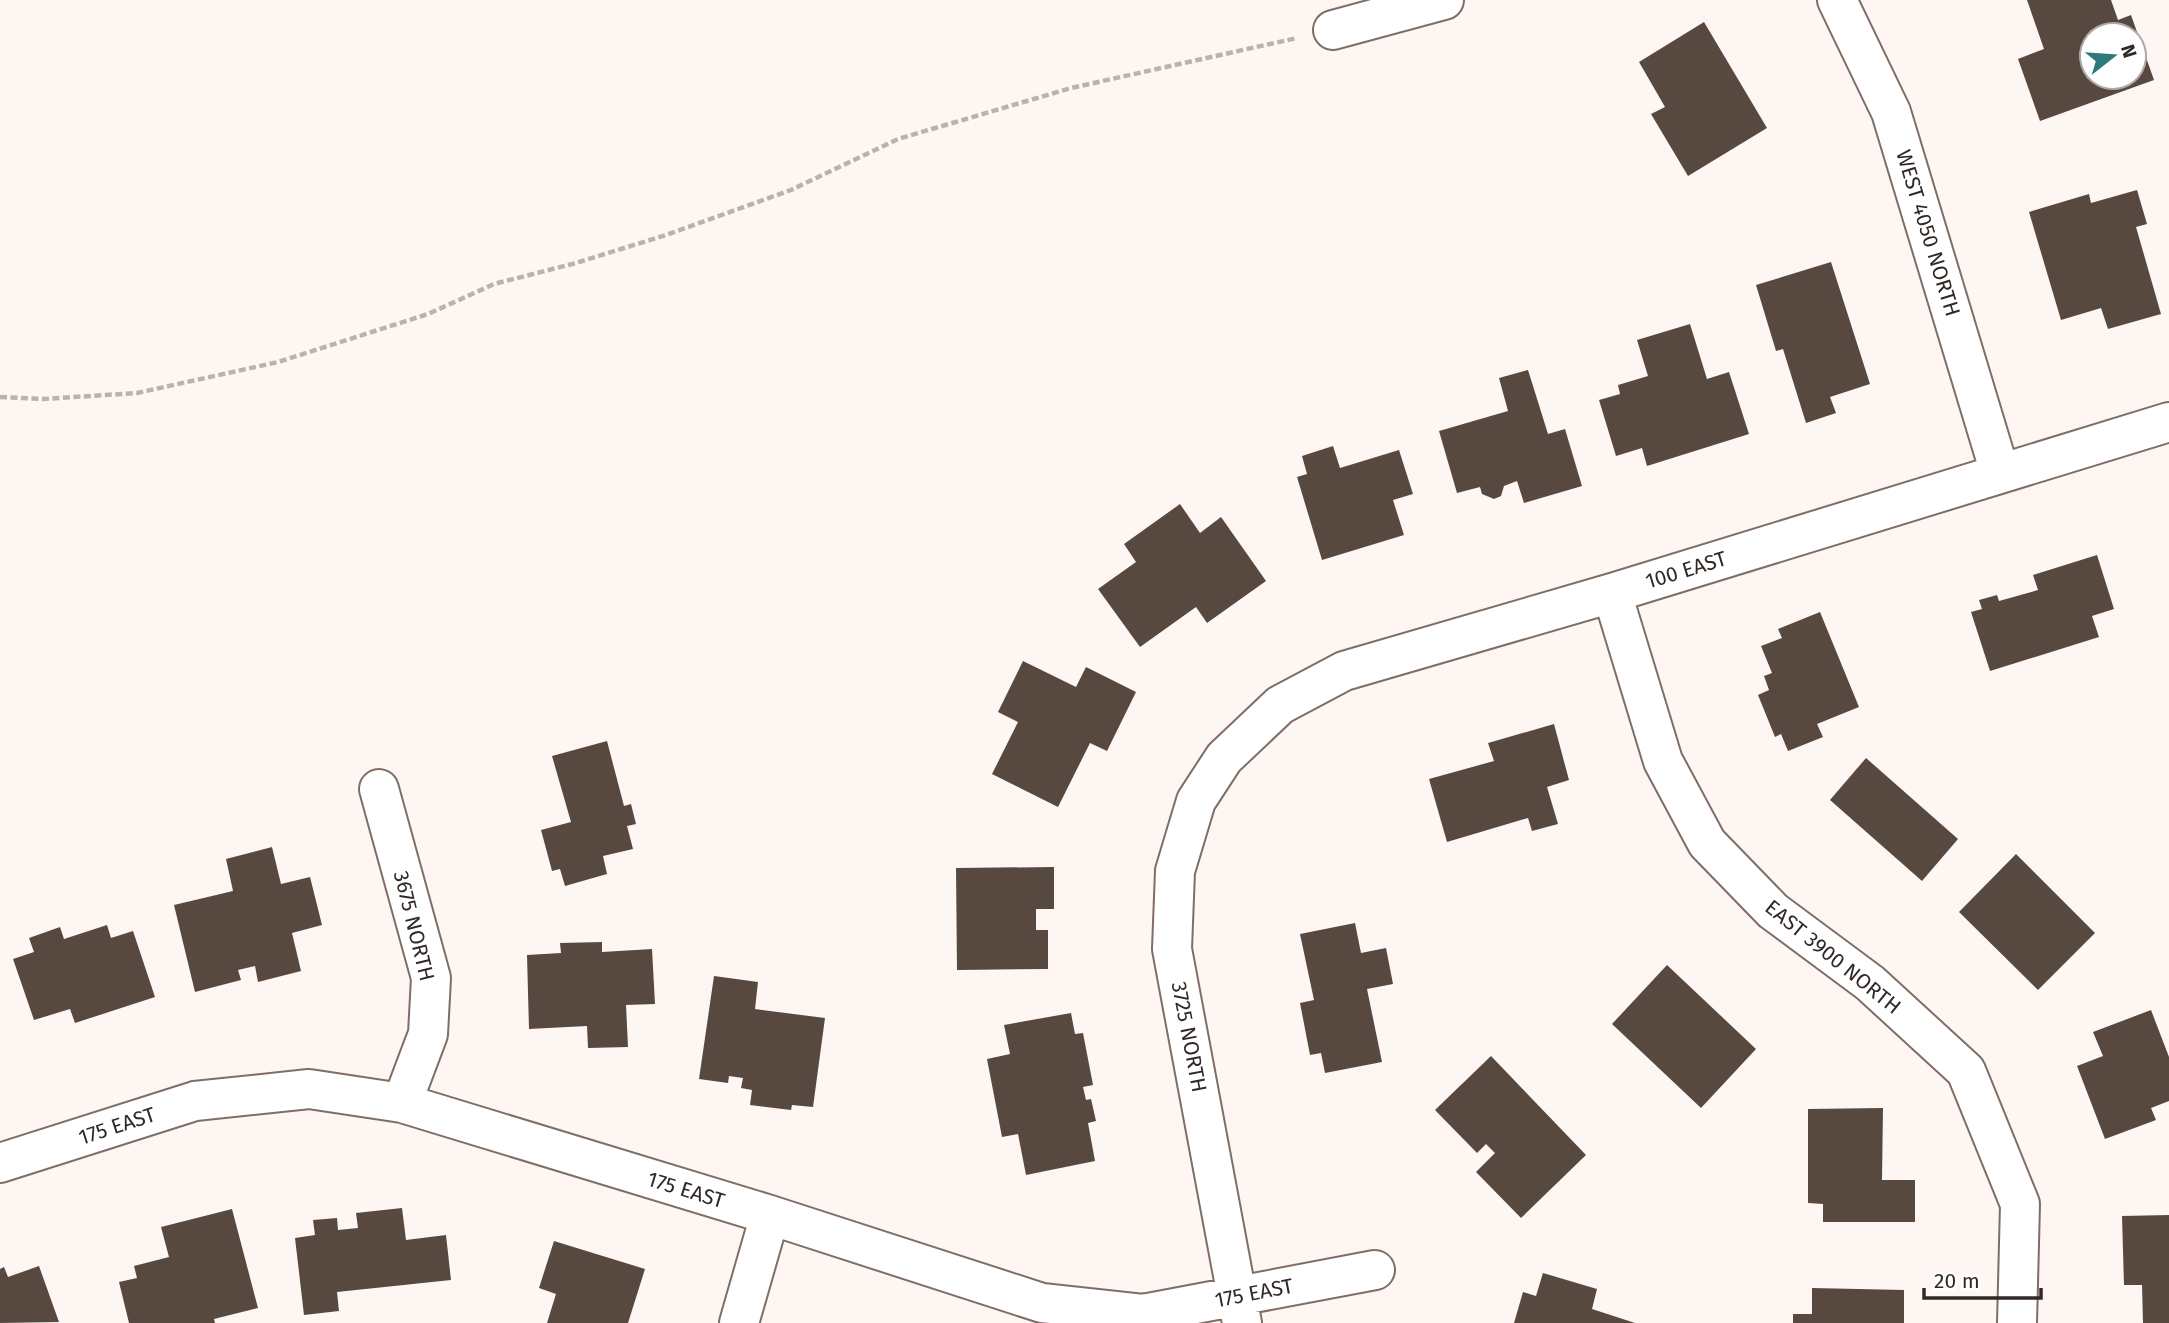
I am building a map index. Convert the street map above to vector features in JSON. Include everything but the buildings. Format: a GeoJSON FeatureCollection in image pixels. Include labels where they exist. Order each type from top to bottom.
{"type":"FeatureCollection","features":[{"type":"Feature","properties":{"kind":"street"},"geometry":{"type":"LineString","coordinates":[[1333,30],[1444,0]]}},
{"type":"Feature","properties":{"kind":"street","name":"WEST 4050 NORTH"},"geometry":{"type":"LineString","coordinates":[[1837,0],[1891,112],[2000,473]]}},
{"type":"Feature","properties":{"kind":"street","name":"100 EAST"},"geometry":{"type":"LineString","coordinates":[[1224,758],[1280,705],[1344,671],[1612,593],[2169,422]]}},
{"type":"Feature","properties":{"kind":"street","name":"EAST 3900 NORTH"},"geometry":{"type":"LineString","coordinates":[[1612,593],[1663,761],[1707,842],[1773,911],[1870,983],[1966,1071],[2020,1204],[2017,1323]]}},
{"type":"Feature","properties":{"kind":"street","name":"3725 NORTH"},"geometry":{"type":"LineString","coordinates":[[1224,758],[1196,800],[1175,871],[1172,949],[1240,1310]]}},
{"type":"Feature","properties":{"kind":"street","name":"3675 NORTH"},"geometry":{"type":"LineString","coordinates":[[379,789],[431,978],[428,1034],[402,1103]]}},
{"type":"Feature","properties":{"kind":"street","name":"175 EAST"},"geometry":{"type":"LineString","coordinates":[[0,1163],[195,1101],[309,1090],[402,1103],[770,1215],[1042,1303],[1143,1314],[1240,1310],[1374,1270]]}},
{"type":"Feature","properties":{"kind":"street"},"geometry":{"type":"LineString","coordinates":[[739,1323],[770,1215]]}},
{"type":"Feature","properties":{"kind":"path"},"geometry":{"type":"LineString","coordinates":[[0,397],[43,400],[137,393],[278,362],[428,314],[494,284],[667,236],[791,190],[898,139],[1071,88],[1333,30]]}}]}
